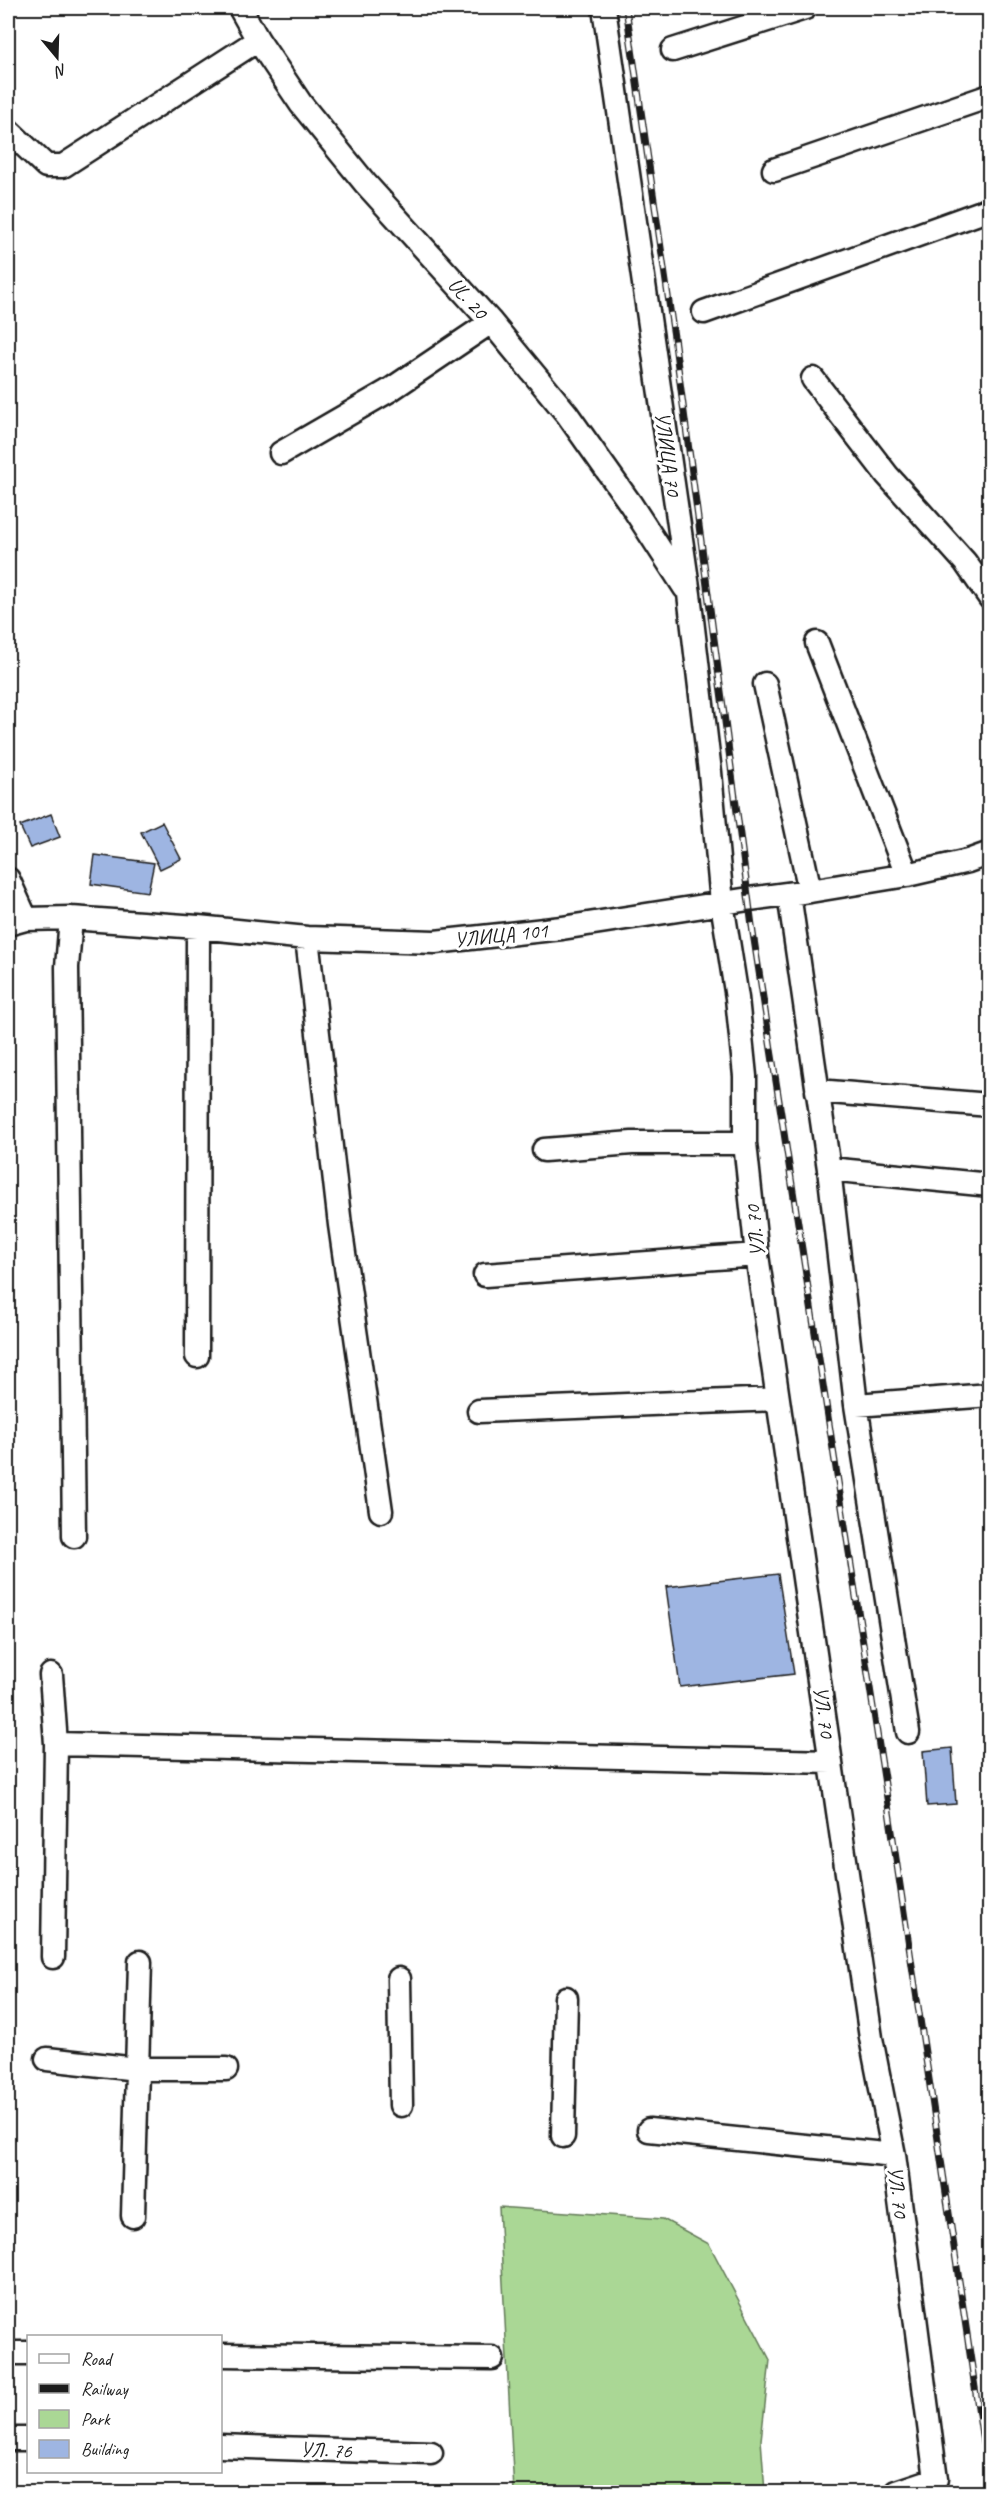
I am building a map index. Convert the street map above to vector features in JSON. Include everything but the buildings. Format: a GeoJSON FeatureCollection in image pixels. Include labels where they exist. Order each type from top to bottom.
{"type":"FeatureCollection","features":[{"type":"Feature","properties":{"kind":"street","name":"UL. 20"},"geometry":{"type":"LineString","coordinates":[[240,8],[258,40],[301,104],[365,183],[490,322],[573,423],[630,503],[689,594]]}},
{"type":"Feature","properties":{"kind":"street","name":"УЛИЦА 70"},"geometry":{"type":"LineString","coordinates":[[604,8],[689,594],[710,772],[722,903]]}},
{"type":"Feature","properties":{"kind":"street"},"geometry":{"type":"LineString","coordinates":[[673,50],[805,8]]}},
{"type":"Feature","properties":{"kind":"street"},"geometry":{"type":"LineString","coordinates":[[8,130],[46,166],[63,166],[258,40]]}},
{"type":"Feature","properties":{"kind":"street"},"geometry":{"type":"LineString","coordinates":[[774,170],[990,96]]}},
{"type":"Feature","properties":{"kind":"street"},"geometry":{"type":"LineString","coordinates":[[704,312],[990,209]]}},
{"type":"Feature","properties":{"kind":"street"},"geometry":{"type":"LineString","coordinates":[[281,453],[390,390],[490,322]]}},
{"type":"Feature","properties":{"kind":"street"},"geometry":{"type":"LineString","coordinates":[[813,379],[887,475],[965,562],[990,598]]}},
{"type":"Feature","properties":{"kind":"street"},"geometry":{"type":"LineString","coordinates":[[817,643],[908,875]]}},
{"type":"Feature","properties":{"kind":"street"},"geometry":{"type":"LineString","coordinates":[[765,684],[799,893],[817,1091],[829,1168],[856,1405],[908,1732]]}},
{"type":"Feature","properties":{"kind":"street","name":"УЛИЦА 101"},"geometry":{"type":"LineString","coordinates":[[17,922],[71,918],[307,938],[435,942],[562,928],[799,893],[908,875],[990,854]]}},
{"type":"Feature","properties":{"kind":"street"},"geometry":{"type":"LineString","coordinates":[[8,879],[17,922]]}},
{"type":"Feature","properties":{"kind":"street","name":"УЛ. 70"},"geometry":{"type":"LineString","coordinates":[[722,903],[737,998],[744,1065],[745,1143],[757,1255],[871,2038],[894,2155],[937,2486],[897,2493]]}},
{"type":"Feature","properties":{"kind":"street"},"geometry":{"type":"LineString","coordinates":[[71,918],[67,979],[74,1536]]}},
{"type":"Feature","properties":{"kind":"street"},"geometry":{"type":"LineString","coordinates":[[197,1356],[198,927]]}},
{"type":"Feature","properties":{"kind":"street"},"geometry":{"type":"LineString","coordinates":[[307,938],[340,1225],[381,1510]]}},
{"type":"Feature","properties":{"kind":"street"},"geometry":{"type":"LineString","coordinates":[[817,1091],[990,1105]]}},
{"type":"Feature","properties":{"kind":"street"},"geometry":{"type":"LineString","coordinates":[[544,1150],[633,1143],[745,1143]]}},
{"type":"Feature","properties":{"kind":"street"},"geometry":{"type":"LineString","coordinates":[[829,1168],[990,1185]]}},
{"type":"Feature","properties":{"kind":"street"},"geometry":{"type":"LineString","coordinates":[[485,1275],[757,1255]]}},
{"type":"Feature","properties":{"kind":"street"},"geometry":{"type":"LineString","coordinates":[[856,1405],[990,1395]]}},
{"type":"Feature","properties":{"kind":"street"},"geometry":{"type":"LineString","coordinates":[[479,1411],[777,1399]]}},
{"type":"Feature","properties":{"kind":"street"},"geometry":{"type":"LineString","coordinates":[[51,1675],[56,1744],[53,1957]]}},
{"type":"Feature","properties":{"kind":"street"},"geometry":{"type":"LineString","coordinates":[[56,1744],[831,1762]]}},
{"type":"Feature","properties":{"kind":"street"},"geometry":{"type":"LineString","coordinates":[[132,2216],[140,1962]]}},
{"type":"Feature","properties":{"kind":"street"},"geometry":{"type":"LineString","coordinates":[[399,1979],[401,2105]]}},
{"type":"Feature","properties":{"kind":"street"},"geometry":{"type":"LineString","coordinates":[[563,2136],[566,1998]]}},
{"type":"Feature","properties":{"kind":"street"},"geometry":{"type":"LineString","coordinates":[[47,2059],[137,2069],[226,2069]]}},
{"type":"Feature","properties":{"kind":"street"},"geometry":{"type":"LineString","coordinates":[[649,2130],[894,2155]]}},
{"type":"Feature","properties":{"kind":"street"},"geometry":{"type":"LineString","coordinates":[[8,2353],[27,2353]]}},
{"type":"Feature","properties":{"kind":"street"},"geometry":{"type":"LineString","coordinates":[[222,2355],[492,2358]]}},
{"type":"Feature","properties":{"kind":"street"},"geometry":{"type":"LineString","coordinates":[[8,2439],[27,2439]]}},
{"type":"Feature","properties":{"kind":"street","name":"УЛ. 76"},"geometry":{"type":"LineString","coordinates":[[222,2446],[431,2453]]}},
{"type":"Feature","properties":{"kind":"green space"},"geometry":{"type":"Polygon","coordinates":[[[499,2207],[663,2219],[709,2244],[770,2360],[761,2440],[765,2492],[514,2492],[499,2207]]]}},
{"type":"Feature","properties":{"kind":"railway"},"geometry":{"type":"LineString","coordinates":[[626,8],[674,337],[753,933],[884,1778],[990,2488]]}}]}
